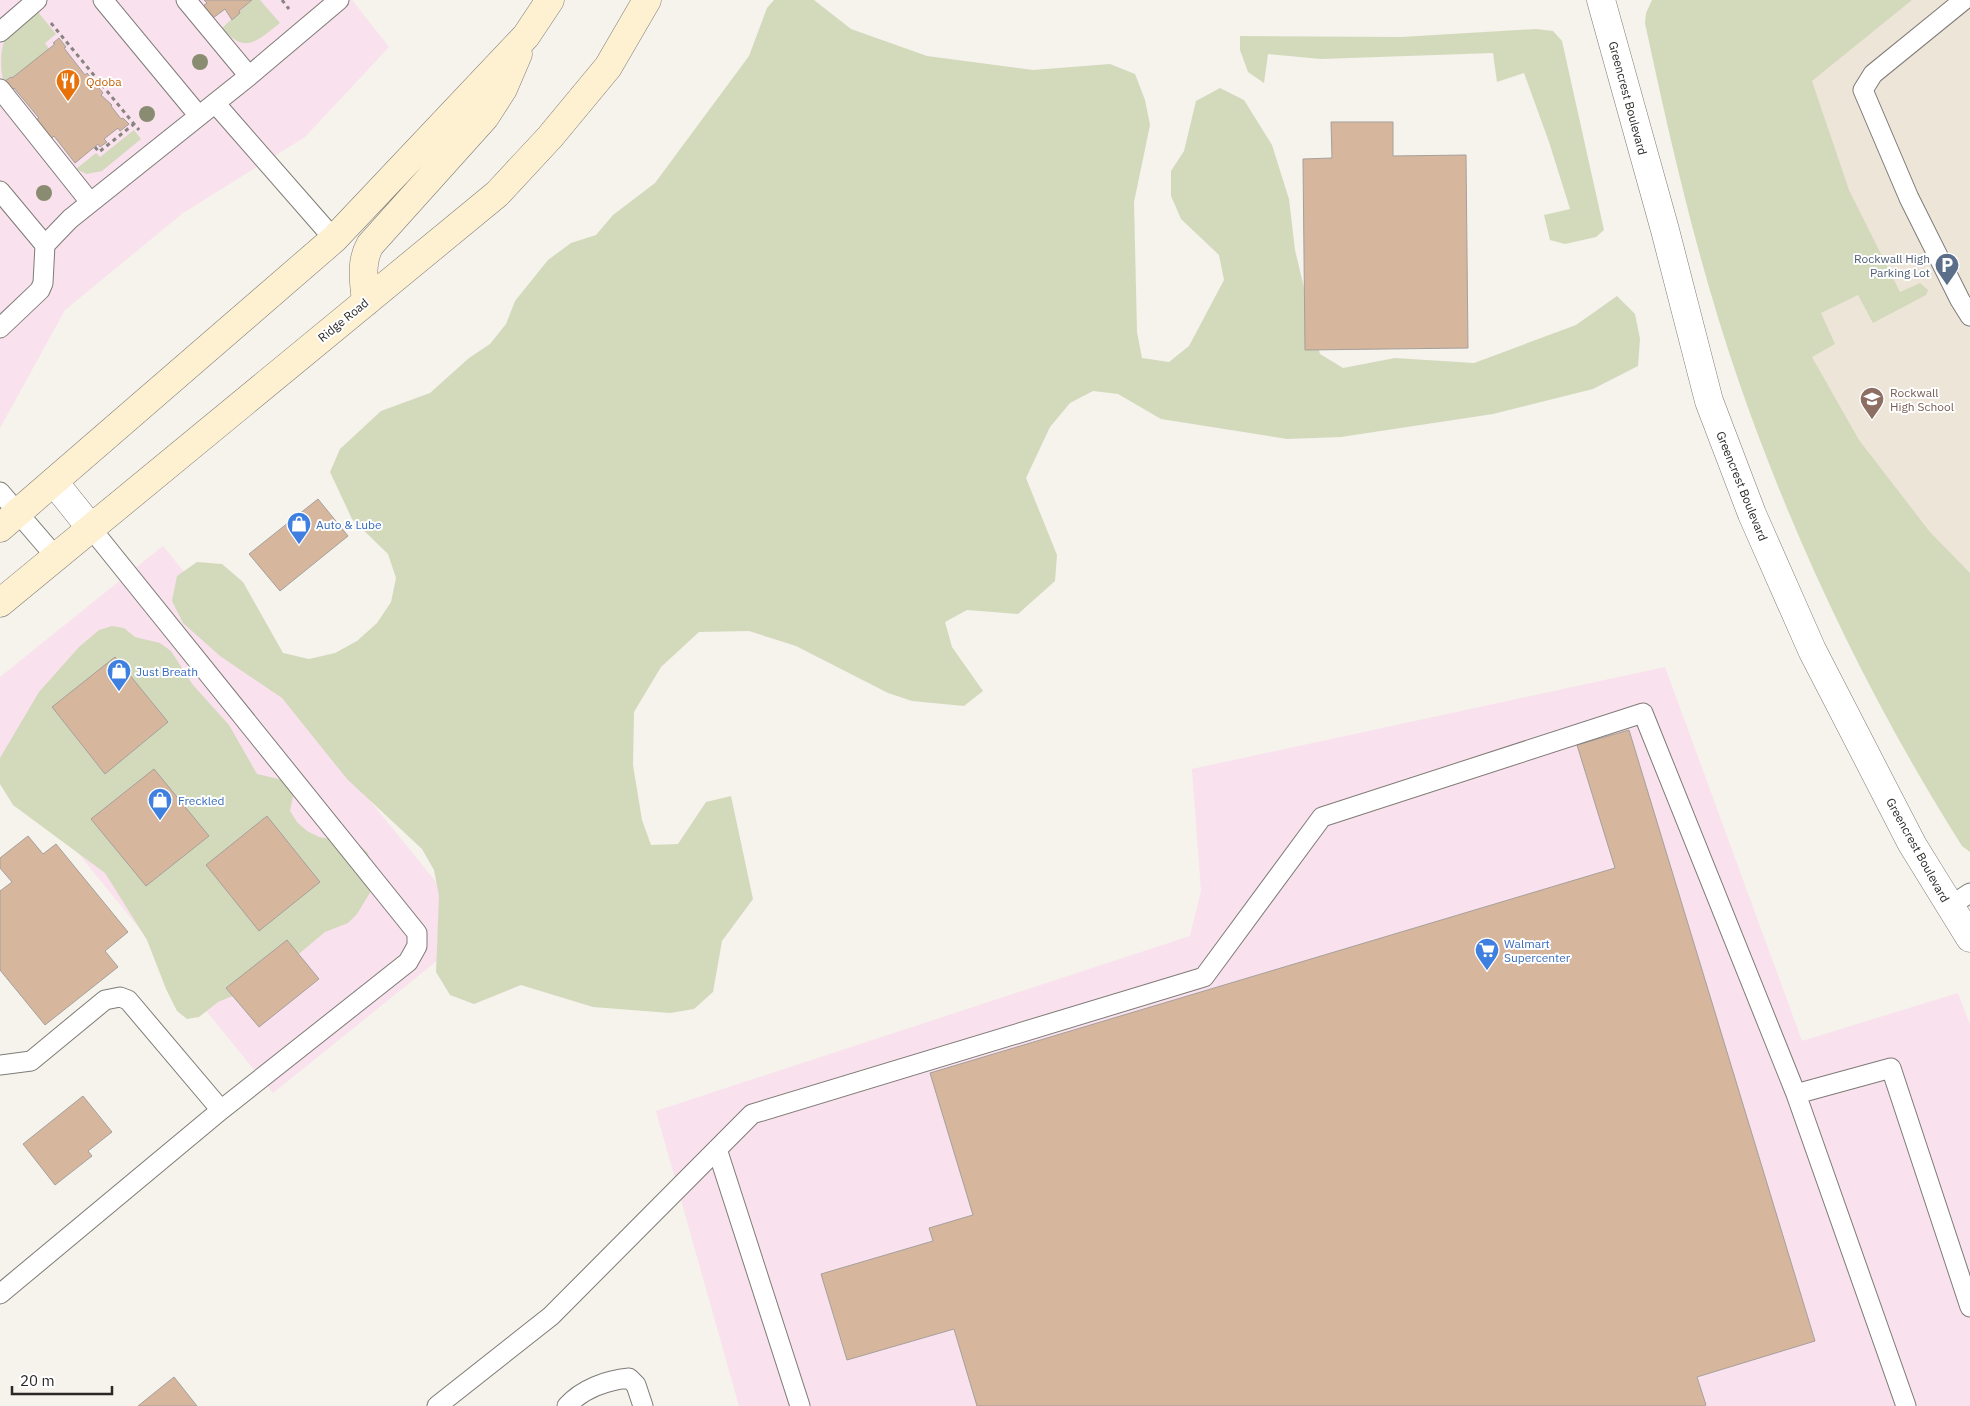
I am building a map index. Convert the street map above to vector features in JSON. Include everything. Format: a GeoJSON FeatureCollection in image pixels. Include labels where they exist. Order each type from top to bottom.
{"type":"FeatureCollection","features":[{"type":"Feature","properties":{"kind":"main road"},"geometry":{"type":"LineString","coordinates":[[9,520],[334,239],[526,36],[550,0]]}},
{"type":"Feature","properties":{"kind":"main road","name":"Ridge Road"},"geometry":{"type":"LineString","coordinates":[[0,603],[497,194],[550,137],[608,67],[647,0]]}},
{"type":"Feature","properties":{"kind":"main road"},"geometry":{"type":"LineString","coordinates":[[366,302],[363,270],[365,255],[370,245],[486,117],[503,89],[526,36]]}},
{"type":"Feature","properties":{"kind":"street","name":"Greencrest Boulevard"},"geometry":{"type":"LineString","coordinates":[[1601,0],[1665,230],[1709,401],[1748,506],[1812,650],[1912,844],[1960,900],[1970,938]]}},
{"type":"Feature","properties":{"kind":"street"},"geometry":{"type":"LineString","coordinates":[[54,482],[90,527]]}},
{"type":"Feature","properties":{"kind":"lane"},"geometry":{"type":"LineString","coordinates":[[103,0],[200,116]]}},
{"type":"Feature","properties":{"kind":"lane"},"geometry":{"type":"LineString","coordinates":[[186,0],[249,76]]}},
{"type":"Feature","properties":{"kind":"lane"},"geometry":{"type":"LineString","coordinates":[[0,328],[40,290],[43,283],[45,245],[70,219],[200,116],[339,0]]}},
{"type":"Feature","properties":{"kind":"lane"},"geometry":{"type":"LineString","coordinates":[[1964,0],[1873,74],[1863,90],[1909,198],[1960,300],[1970,316]]}},
{"type":"Feature","properties":{"kind":"lane"},"geometry":{"type":"LineString","coordinates":[[0,32],[36,1]]}},
{"type":"Feature","properties":{"kind":"lane"},"geometry":{"type":"LineString","coordinates":[[0,89],[90,202]]}},
{"type":"Feature","properties":{"kind":"lane"},"geometry":{"type":"LineString","coordinates":[[215,103],[334,239]]}},
{"type":"Feature","properties":{"kind":"lane"},"geometry":{"type":"LineString","coordinates":[[0,191],[45,245]]}},
{"type":"Feature","properties":{"kind":"lane"},"geometry":{"type":"LineString","coordinates":[[0,492],[9,520],[55,556]]}},
{"type":"Feature","properties":{"kind":"lane"},"geometry":{"type":"LineString","coordinates":[[0,1294],[221,1110],[408,962],[417,946],[417,933],[90,527]]}},
{"type":"Feature","properties":{"kind":"lane"},"geometry":{"type":"LineString","coordinates":[[440,1405],[551,1316],[752,1114],[1204,976],[1322,817],[1643,713],[1796,1094],[1906,1406]]}},
{"type":"Feature","properties":{"kind":"lane"},"geometry":{"type":"LineString","coordinates":[[0,1065],[31,1061],[105,1000],[120,997],[128,1000],[221,1110]]}},
{"type":"Feature","properties":{"kind":"lane"},"geometry":{"type":"LineString","coordinates":[[1796,1094],[1891,1068],[1970,1307]]}},
{"type":"Feature","properties":{"kind":"lane"},"geometry":{"type":"LineString","coordinates":[[717,1149],[800,1406]]}},
{"type":"Feature","properties":{"kind":"lane"},"geometry":{"type":"LineString","coordinates":[[567,1406],[574,1399],[609,1380],[629,1378],[636,1385],[643,1406]]}},
{"type":"Feature","properties":{"kind":"path"},"geometry":{"type":"LineString","coordinates":[[36,1],[155,150]]}},
{"type":"Feature","properties":{"kind":"path"},"geometry":{"type":"LineString","coordinates":[[95,147],[99,152],[134,124]]}},
{"type":"Feature","properties":{"kind":"shaded area"},"geometry":{"type":"Polygon","coordinates":[[[0,0],[352,0],[389,47],[305,137],[183,213],[65,310],[0,428],[0,0]]]}},
{"type":"Feature","properties":{"kind":"shaded area","name":"Rockwall High School"},"geometry":{"type":"Polygon","coordinates":[[[1653,0],[1970,0],[1970,831],[1653,0]]]}},
{"type":"Feature","properties":{"kind":"shaded area"},"geometry":{"type":"Polygon","coordinates":[[[163,546],[475,930],[273,1093],[0,757],[0,677],[163,546]]]}},
{"type":"Feature","properties":{"kind":"shaded area"},"geometry":{"type":"Polygon","coordinates":[[[1665,667],[1802,1041],[1958,993],[1970,1025],[1970,1406],[739,1406],[656,1111],[1190,936],[1201,891],[1192,769],[1665,667]]]}},
{"type":"Feature","properties":{"kind":"green space"},"geometry":{"type":"Polygon","coordinates":[[[252,0],[260,0],[280,23],[258,40],[244,43],[230,36],[222,28],[252,0]]]}},
{"type":"Feature","properties":{"kind":"green space"},"geometry":{"type":"Polygon","coordinates":[[[774,0],[814,0],[851,29],[927,56],[1033,70],[1110,64],[1135,74],[1145,100],[1150,125],[1134,202],[1137,332],[1142,358],[1169,362],[1189,346],[1224,280],[1219,255],[1181,219],[1171,196],[1171,171],[1184,151],[1196,101],[1220,88],[1244,100],[1272,145],[1289,199],[1295,250],[1320,354],[1343,368],[1395,358],[1474,363],[1576,325],[1617,296],[1635,314],[1640,339],[1638,366],[1593,389],[1493,414],[1341,437],[1287,439],[1161,419],[1118,394],[1093,391],[1070,403],[1050,427],[1026,478],[1057,555],[1055,581],[1018,614],[967,610],[945,622],[952,647],[983,691],[964,706],[912,701],[888,693],[796,646],[749,631],[699,632],[661,667],[634,712],[633,765],[642,820],[651,845],[678,844],[706,802],[731,796],[753,899],[722,941],[713,992],[694,1009],[670,1013],[593,1007],[521,985],[474,1004],[450,995],[436,972],[439,896],[434,870],[422,849],[347,779],[282,698],[220,656],[183,623],[172,601],[177,576],[197,562],[222,564],[243,582],[283,653],[309,659],[335,653],[357,641],[377,623],[391,602],[396,578],[388,554],[352,519],[330,472],[340,449],[381,411],[430,393],[469,358],[490,344],[506,324],[515,301],[548,260],[571,243],[596,235],[613,215],[655,183],[749,56],[767,8],[774,0]]]}},
{"type":"Feature","properties":{"kind":"green space","name":"Rockwall High School"},"geometry":{"type":"Polygon","coordinates":[[[1652,0],[1912,0],[1812,81],[1849,190],[1900,292],[1920,283],[1928,290],[1926,295],[1873,323],[1858,295],[1821,313],[1835,344],[1812,357],[1859,440],[1930,532],[1970,573],[1970,852],[1962,846],[1929,791],[1867,679],[1811,564],[1762,445],[1725,341],[1687,206],[1645,23],[1646,13],[1652,0]]]}},
{"type":"Feature","properties":{"kind":"green space"},"geometry":{"type":"Polygon","coordinates":[[[38,12],[56,34],[45,43],[49,49],[12,78],[10,77],[4,82],[1,61],[5,40],[38,12]]]}},
{"type":"Feature","properties":{"kind":"green space"},"geometry":{"type":"Polygon","coordinates":[[[1536,29],[1553,31],[1562,41],[1604,230],[1596,237],[1565,244],[1550,240],[1544,215],[1570,209],[1549,142],[1524,73],[1497,82],[1493,53],[1321,59],[1268,54],[1264,83],[1248,72],[1240,50],[1240,36],[1401,37],[1536,29]]]}},
{"type":"Feature","properties":{"kind":"green space"},"geometry":{"type":"Polygon","coordinates":[[[134,130],[141,139],[102,171],[87,174],[76,169],[96,153],[100,157],[134,130]]]}},
{"type":"Feature","properties":{"kind":"green space"},"geometry":{"type":"Polygon","coordinates":[[[112,626],[124,628],[135,637],[160,643],[171,651],[193,685],[229,725],[257,774],[283,780],[295,786],[290,811],[297,822],[307,831],[319,837],[358,844],[368,853],[373,879],[371,891],[357,914],[348,923],[325,932],[294,958],[267,986],[218,1002],[199,1017],[187,1019],[177,1011],[166,989],[147,940],[105,873],[13,805],[0,784],[0,758],[39,692],[79,647],[99,630],[112,626]]]}},
{"type":"Feature","properties":{"kind":"building"},"geometry":{"type":"Polygon","coordinates":[[[204,0],[252,0],[232,20],[225,9],[213,18],[203,6],[207,3],[204,0]]]}},
{"type":"Feature","properties":{"kind":"building","name":"Qdoba"},"geometry":{"type":"Polygon","coordinates":[[[59,38],[66,47],[64,48],[85,75],[87,73],[103,93],[101,95],[112,105],[121,119],[123,118],[129,124],[120,131],[118,128],[104,139],[107,142],[100,147],[98,144],[75,163],[54,136],[51,139],[36,120],[39,118],[14,88],[12,90],[5,81],[12,78],[55,44],[53,43],[59,38]]]}},
{"type":"Feature","properties":{"kind":"building"},"geometry":{"type":"Polygon","coordinates":[[[1331,122],[1393,122],[1393,156],[1466,155],[1468,348],[1305,350],[1303,159],[1332,158],[1331,122]]]}},
{"type":"Feature","properties":{"kind":"building","name":"Auto & Lube"},"geometry":{"type":"Polygon","coordinates":[[[318,499],[348,536],[280,591],[249,554],[318,499]]]}},
{"type":"Feature","properties":{"kind":"building"},"geometry":{"type":"Polygon","coordinates":[[[115,657],[168,722],[105,774],[52,707],[115,657]]]}},
{"type":"Feature","properties":{"kind":"building","name":"Walmart Supercenter"},"geometry":{"type":"Polygon","coordinates":[[[1629,730],[1815,1341],[1697,1377],[1706,1405],[1702,1406],[977,1406],[954,1329],[847,1360],[821,1274],[933,1241],[929,1228],[973,1215],[930,1073],[1615,868],[1577,745],[1629,730]]]}},
{"type":"Feature","properties":{"kind":"building"},"geometry":{"type":"Polygon","coordinates":[[[154,769],[209,836],[146,886],[91,819],[154,769]]]}},
{"type":"Feature","properties":{"kind":"building"},"geometry":{"type":"Polygon","coordinates":[[[267,816],[320,882],[259,931],[206,865],[267,816]]]}},
{"type":"Feature","properties":{"kind":"building"},"geometry":{"type":"Polygon","coordinates":[[[28,836],[43,854],[56,844],[128,932],[105,951],[118,967],[45,1025],[0,970],[0,891],[12,882],[0,868],[0,858],[28,836]]]}},
{"type":"Feature","properties":{"kind":"building"},"geometry":{"type":"Polygon","coordinates":[[[287,940],[319,979],[259,1027],[226,988],[287,940]]]}},
{"type":"Feature","properties":{"kind":"building"},"geometry":{"type":"Polygon","coordinates":[[[83,1096],[112,1132],[88,1151],[92,1156],[55,1185],[23,1144],[83,1096]]]}},
{"type":"Feature","properties":{"kind":"building"},"geometry":{"type":"Polygon","coordinates":[[[174,1377],[197,1406],[138,1406],[174,1377]]]}},
{"type":"Feature","properties":{"kind":"place","name":"Qdoba"},"geometry":{"type":"Point","coordinates":[68,102]}},
{"type":"Feature","properties":{"kind":"place","name":"Rockwall High Parking Lot"},"geometry":{"type":"Point","coordinates":[1947,286]}},
{"type":"Feature","properties":{"kind":"place","name":"Rockwall High School"},"geometry":{"type":"Point","coordinates":[1872,420]}},
{"type":"Feature","properties":{"kind":"place","name":"Auto & Lube"},"geometry":{"type":"Point","coordinates":[299,545]}},
{"type":"Feature","properties":{"kind":"place","name":"Just Breath"},"geometry":{"type":"Point","coordinates":[119,692]}},
{"type":"Feature","properties":{"kind":"place","name":"Freckled"},"geometry":{"type":"Point","coordinates":[160,821]}},
{"type":"Feature","properties":{"kind":"place","name":"Walmart Supercenter"},"geometry":{"type":"Point","coordinates":[1487,971]}}]}
